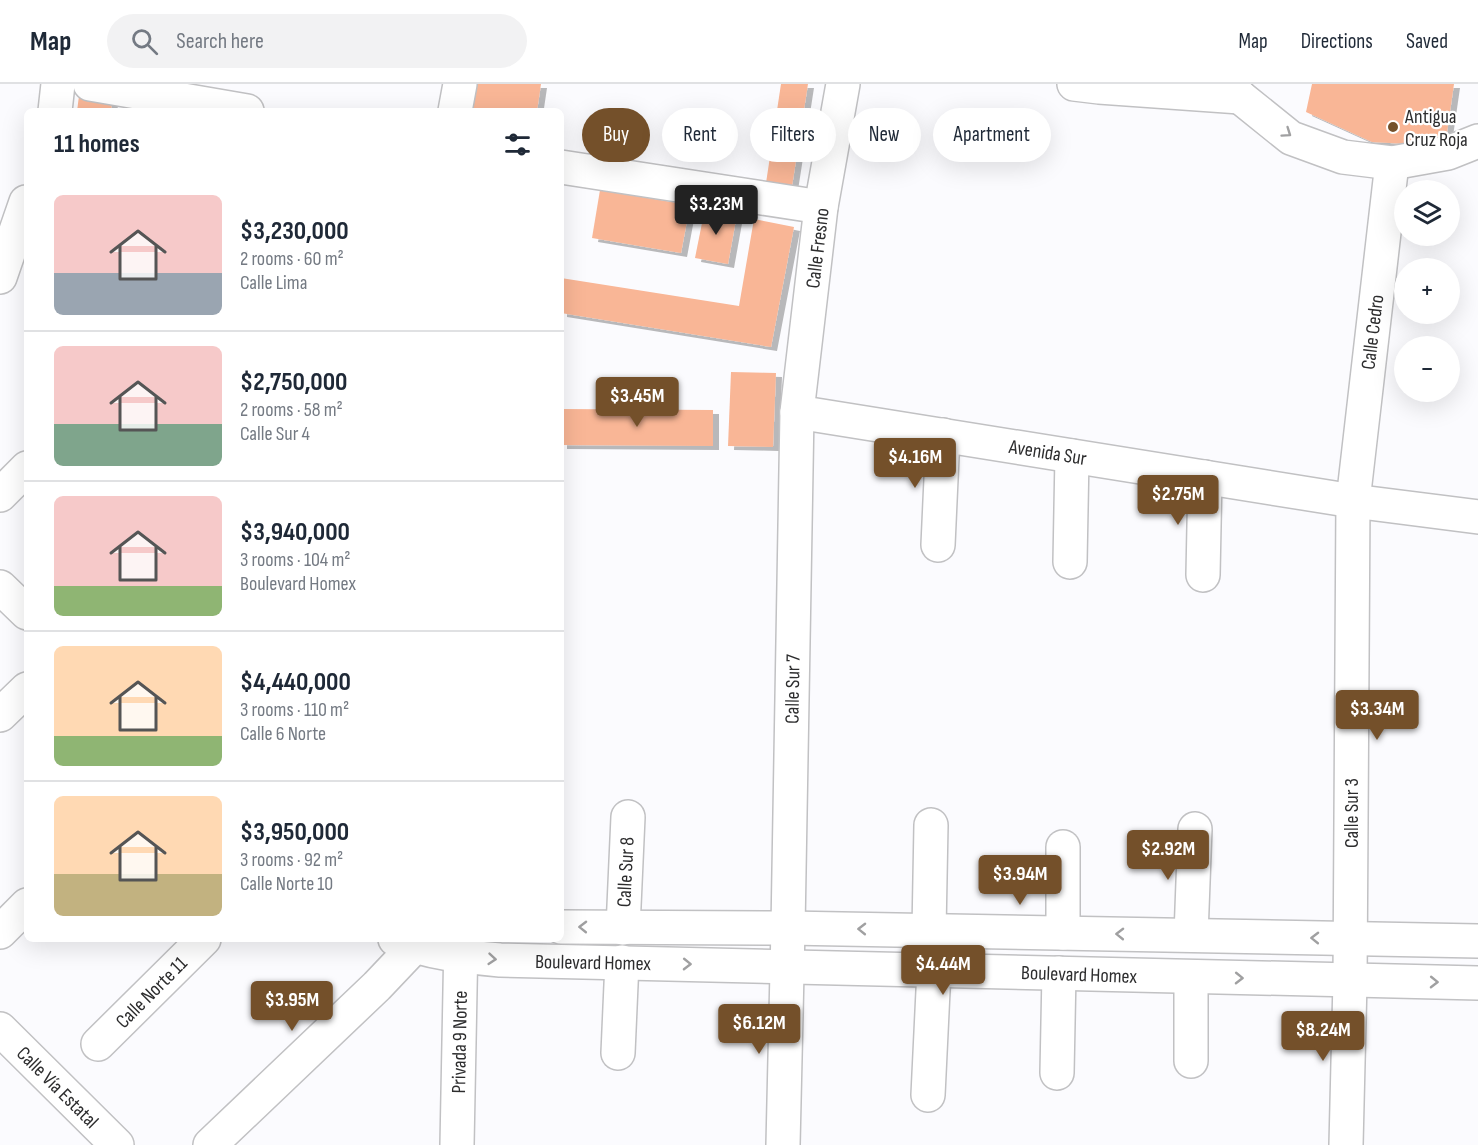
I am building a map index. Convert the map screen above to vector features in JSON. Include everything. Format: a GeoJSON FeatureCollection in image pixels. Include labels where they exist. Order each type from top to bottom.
{"type":"FeatureCollection","features":[{"type":"Feature","properties":{"kind":"street"},"geometry":{"type":"LineString","coordinates":[[55,108],[58,84]]}},
{"type":"Feature","properties":{"kind":"street"},"geometry":{"type":"LineString","coordinates":[[90,84],[230,108]]}},
{"type":"Feature","properties":{"kind":"street"},"geometry":{"type":"LineString","coordinates":[[456,108],[460,84]]}},
{"type":"Feature","properties":{"kind":"street","name":"Calle Fresno"},"geometry":{"type":"LineString","coordinates":[[796,412],[821,207],[843,84]]}},
{"type":"Feature","properties":{"kind":"street"},"geometry":{"type":"LineString","coordinates":[[1074,84],[1099,87],[1248,91],[1291,138],[1343,157],[1392,163],[1448,153],[1478,141]]}},
{"type":"Feature","properties":{"kind":"street","name":"Calle Cedro"},"geometry":{"type":"LineString","coordinates":[[1353,501],[1392,163]]}},
{"type":"Feature","properties":{"kind":"street"},"geometry":{"type":"LineString","coordinates":[[564,167],[821,207]]}},
{"type":"Feature","properties":{"kind":"street"},"geometry":{"type":"LineString","coordinates":[[0,277],[24,208]]}},
{"type":"Feature","properties":{"kind":"street","name":"Avenida Sur"},"geometry":{"type":"LineString","coordinates":[[796,412],[1353,501],[1478,517]]}},
{"type":"Feature","properties":{"kind":"street","name":"Calle Sur 7"},"geometry":{"type":"LineString","coordinates":[[783,1145],[789,927],[796,412]]}},
{"type":"Feature","properties":{"kind":"street"},"geometry":{"type":"LineString","coordinates":[[938,546],[943,435]]}},
{"type":"Feature","properties":{"kind":"street"},"geometry":{"type":"LineString","coordinates":[[1070,562],[1072,456]]}},
{"type":"Feature","properties":{"kind":"street"},"geometry":{"type":"LineString","coordinates":[[0,495],[24,471]]}},
{"type":"Feature","properties":{"kind":"street"},"geometry":{"type":"LineString","coordinates":[[1203,575],[1205,477]]}},
{"type":"Feature","properties":{"kind":"street","name":"Calle Sur 3"},"geometry":{"type":"LineString","coordinates":[[1346,1145],[1351,939],[1353,501]]}},
{"type":"Feature","properties":{"kind":"street"},"geometry":{"type":"LineString","coordinates":[[0,587],[24,610]]}},
{"type":"Feature","properties":{"kind":"street"},"geometry":{"type":"LineString","coordinates":[[0,715],[24,692]]}},
{"type":"Feature","properties":{"kind":"street","name":"Calle Sur 8"},"geometry":{"type":"LineString","coordinates":[[623,928],[628,817]]}},
{"type":"Feature","properties":{"kind":"street"},"geometry":{"type":"LineString","coordinates":[[929,930],[931,825]]}},
{"type":"Feature","properties":{"kind":"street"},"geometry":{"type":"LineString","coordinates":[[1191,935],[1195,829]]}},
{"type":"Feature","properties":{"kind":"street"},"geometry":{"type":"LineString","coordinates":[[1063,847],[1063,933]]}},
{"type":"Feature","properties":{"kind":"street"},"geometry":{"type":"LineString","coordinates":[[0,932],[24,908]]}},
{"type":"Feature","properties":{"kind":"street","name":"Boulevard Homex"},"geometry":{"type":"LineString","coordinates":[[564,927],[789,927],[1478,940]]}},
{"type":"Feature","properties":{"kind":"street","name":"Calle Norte 11"},"geometry":{"type":"LineString","coordinates":[[98,1044],[201,942]]}},
{"type":"Feature","properties":{"kind":"street"},"geometry":{"type":"LineString","coordinates":[[210,1145],[377,986],[408,942]]}},
{"type":"Feature","properties":{"kind":"street","name":"Boulevard Homex"},"geometry":{"type":"LineString","coordinates":[[408,942],[461,948],[500,960],[1478,983]]}},
{"type":"Feature","properties":{"kind":"street","name":"Privada 9 Norte"},"geometry":{"type":"LineString","coordinates":[[457,1145],[461,948]]}},
{"type":"Feature","properties":{"kind":"street"},"geometry":{"type":"LineString","coordinates":[[618,1053],[622,962]]}},
{"type":"Feature","properties":{"kind":"street"},"geometry":{"type":"LineString","coordinates":[[928,1095],[934,970]]}},
{"type":"Feature","properties":{"kind":"street"},"geometry":{"type":"LineString","coordinates":[[1057,1073],[1059,973]]}},
{"type":"Feature","properties":{"kind":"street"},"geometry":{"type":"LineString","coordinates":[[1191,977],[1191,1061]]}},
{"type":"Feature","properties":{"kind":"street","name":"Calle Vía Estatal"},"geometry":{"type":"LineString","coordinates":[[0,1029],[117,1145]]}},
{"type":"Feature","properties":{"kind":"building"},"geometry":{"type":"Polygon","coordinates":[[[472,84],[541,84],[537,108],[468,108],[472,84]]]}},
{"type":"Feature","properties":{"kind":"building"},"geometry":{"type":"Polygon","coordinates":[[[781,84],[808,84],[804,108],[777,108],[781,84]]]}},
{"type":"Feature","properties":{"kind":"building","name":"Antigua Cruz Roja"},"geometry":{"type":"Polygon","coordinates":[[[1312,84],[1454,84],[1445,146],[1372,142],[1306,112],[1312,84]]]}},
{"type":"Feature","properties":{"kind":"building"},"geometry":{"type":"Polygon","coordinates":[[[79,96],[112,101],[111,108],[77,108],[79,96]]]}},
{"type":"Feature","properties":{"kind":"building"},"geometry":{"type":"Polygon","coordinates":[[[769,162],[796,162],[792,186],[766,183],[769,162]]]}},
{"type":"Feature","properties":{"kind":"building"},"geometry":{"type":"Polygon","coordinates":[[[600,190],[690,205],[681,253],[592,238],[600,190]]]}},
{"type":"Feature","properties":{"kind":"building"},"geometry":{"type":"Polygon","coordinates":[[[705,208],[737,214],[728,264],[695,258],[705,208]]]}},
{"type":"Feature","properties":{"kind":"building"},"geometry":{"type":"Polygon","coordinates":[[[754,219],[794,227],[771,347],[564,313],[564,278],[739,306],[754,219]]]}},
{"type":"Feature","properties":{"kind":"building"},"geometry":{"type":"Polygon","coordinates":[[[731,372],[776,373],[773,447],[728,446],[731,372]]]}},
{"type":"Feature","properties":{"kind":"building"},"geometry":{"type":"Polygon","coordinates":[[[564,409],[713,410],[713,446],[564,445],[564,409]]]}},
{"type":"Feature","properties":{"kind":"place","name":"Antigua Cruz Roja"},"geometry":{"type":"Point","coordinates":[1393,127]}}]}
